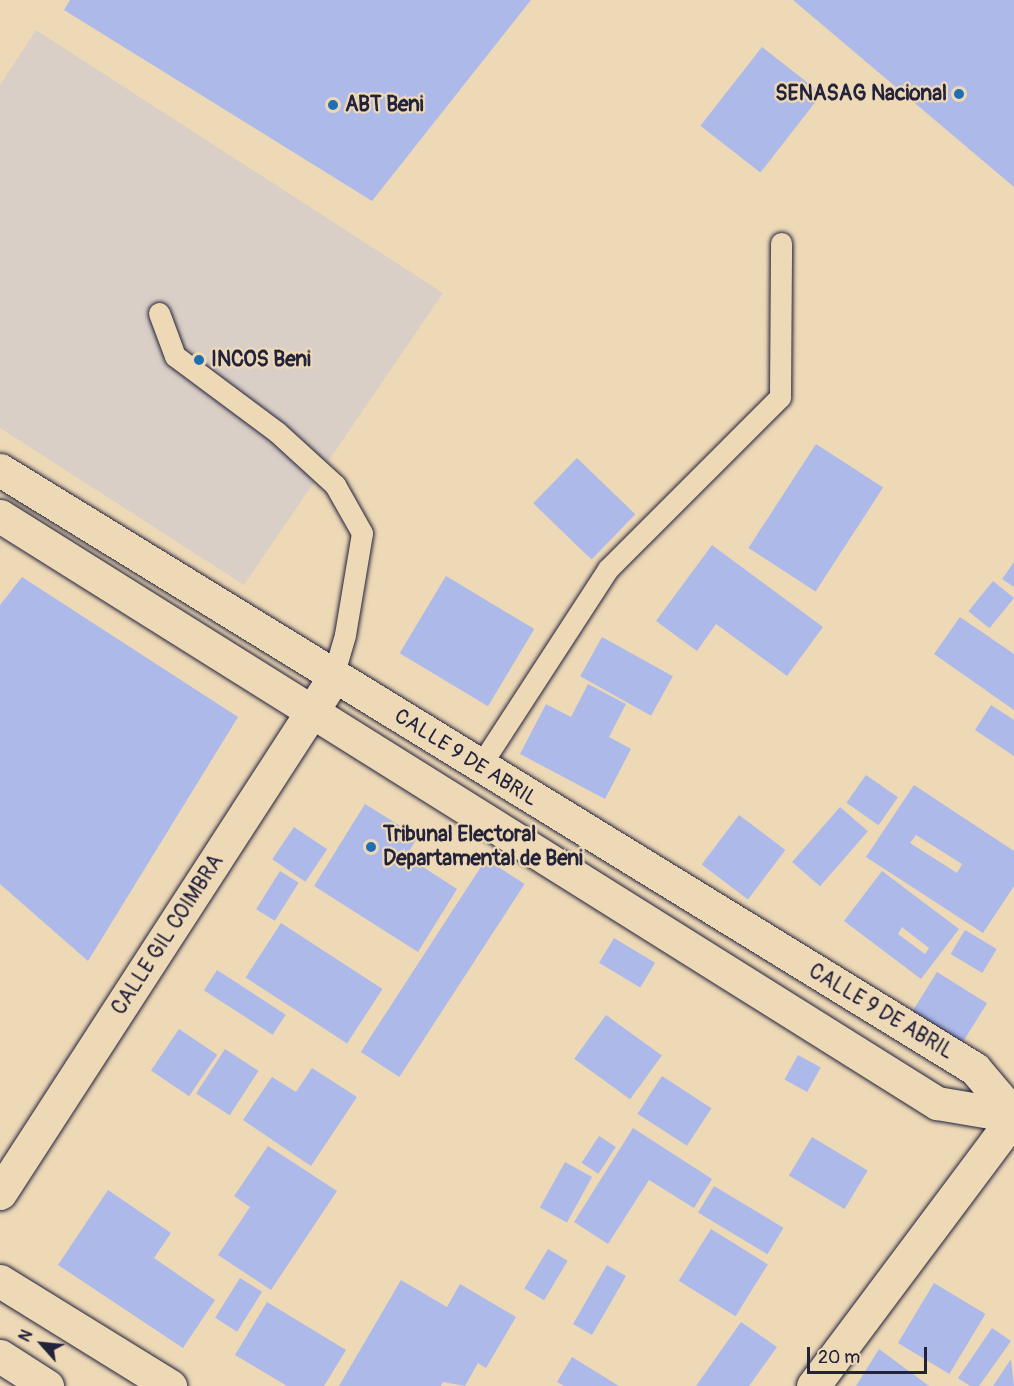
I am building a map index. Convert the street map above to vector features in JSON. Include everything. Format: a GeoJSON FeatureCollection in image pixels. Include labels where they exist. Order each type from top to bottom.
{"type":"FeatureCollection","features":[{"type":"Feature","properties":{"kind":"street","name":"CALLE 9 DE ABRIL"},"geometry":{"type":"LineString","coordinates":[[0,470],[975,1070],[1014,1116]]}},
{"type":"Feature","properties":{"kind":"street","name":"CALLE 9 DE ABRIL"},"geometry":{"type":"LineString","coordinates":[[0,516],[315,710],[937,1103],[1014,1116]]}},
{"type":"Feature","properties":{"kind":"street","name":"CALLE GIL COIMBRA"},"geometry":{"type":"LineString","coordinates":[[0,1193],[315,710],[333,676]]}},
{"type":"Feature","properties":{"kind":"street"},"geometry":{"type":"LineString","coordinates":[[813,1386],[1014,1116]]}},
{"type":"Feature","properties":{"kind":"street"},"geometry":{"type":"LineString","coordinates":[[0,1281],[170,1386]]}},
{"type":"Feature","properties":{"kind":"street"},"geometry":{"type":"LineString","coordinates":[[0,1356],[47,1386]]}},
{"type":"Feature","properties":{"kind":"lane"},"geometry":{"type":"LineString","coordinates":[[480,766],[608,569],[780,397],[781,243]]}},
{"type":"Feature","properties":{"kind":"lane"},"geometry":{"type":"LineString","coordinates":[[159,313],[175,356],[268,425],[335,485],[362,533],[345,636],[333,676]]}},
{"type":"Feature","properties":{"kind":"shaded area","name":"INCOS Beni"},"geometry":{"type":"Polygon","coordinates":[[[36,30],[443,293],[244,585],[0,428],[0,85],[36,30]]]}},
{"type":"Feature","properties":{"kind":"building","name":"ABT Beni"},"geometry":{"type":"Polygon","coordinates":[[[70,0],[531,0],[372,201],[64,10],[70,0]]]}},
{"type":"Feature","properties":{"kind":"building","name":"SENASAG Nacional"},"geometry":{"type":"Polygon","coordinates":[[[793,0],[1014,0],[1014,187],[793,0]]]}},
{"type":"Feature","properties":{"kind":"building"},"geometry":{"type":"Polygon","coordinates":[[[762,47],[822,94],[760,173],[700,126],[762,47]]]}},
{"type":"Feature","properties":{"kind":"building"},"geometry":{"type":"Polygon","coordinates":[[[816,444],[883,488],[816,592],[748,548],[816,444]]]}},
{"type":"Feature","properties":{"kind":"building"},"geometry":{"type":"Polygon","coordinates":[[[577,458],[635,514],[592,560],[533,503],[577,458]]]}},
{"type":"Feature","properties":{"kind":"building"},"geometry":{"type":"Polygon","coordinates":[[[712,545],[823,627],[787,676],[716,624],[697,651],[656,621],[712,545]]]}},
{"type":"Feature","properties":{"kind":"building"},"geometry":{"type":"Polygon","coordinates":[[[1014,562],[1014,587],[1002,579],[1014,562]]]}},
{"type":"Feature","properties":{"kind":"building"},"geometry":{"type":"Polygon","coordinates":[[[446,576],[534,629],[488,706],[400,653],[446,576]]]}},
{"type":"Feature","properties":{"kind":"building"},"geometry":{"type":"Polygon","coordinates":[[[22,577],[238,717],[88,961],[0,884],[0,605],[22,577]]]}},
{"type":"Feature","properties":{"kind":"building"},"geometry":{"type":"Polygon","coordinates":[[[993,581],[1014,598],[989,628],[968,611],[993,581]]]}},
{"type":"Feature","properties":{"kind":"building"},"geometry":{"type":"Polygon","coordinates":[[[960,617],[1014,654],[1014,710],[934,654],[960,617]]]}},
{"type":"Feature","properties":{"kind":"building"},"geometry":{"type":"Polygon","coordinates":[[[602,637],[673,676],[651,716],[580,676],[602,637]]]}},
{"type":"Feature","properties":{"kind":"building"},"geometry":{"type":"Polygon","coordinates":[[[588,684],[626,704],[609,737],[631,749],[605,799],[520,754],[546,704],[571,717],[588,684]]]}},
{"type":"Feature","properties":{"kind":"building"},"geometry":{"type":"Polygon","coordinates":[[[991,705],[1014,720],[1014,756],[975,730],[991,705]]]}},
{"type":"Feature","properties":{"kind":"building"},"geometry":{"type":"Polygon","coordinates":[[[866,775],[898,797],[878,825],[846,803],[866,775]]]}},
{"type":"Feature","properties":{"kind":"building"},"geometry":{"type":"Polygon","coordinates":[[[914,785],[1014,851],[1014,886],[983,933],[866,857],[914,785]],[[916,835],[910,843],[957,873],[962,864],[916,835]]]}},
{"type":"Feature","properties":{"kind":"building"},"geometry":{"type":"Polygon","coordinates":[[[365,804],[418,837],[406,856],[457,889],[418,952],[314,886],[365,804]]]}},
{"type":"Feature","properties":{"kind":"building"},"geometry":{"type":"Polygon","coordinates":[[[840,807],[868,831],[820,886],[792,862],[840,807]]]}},
{"type":"Feature","properties":{"kind":"building"},"geometry":{"type":"Polygon","coordinates":[[[739,815],[785,850],[748,899],[702,865],[739,815]]]}},
{"type":"Feature","properties":{"kind":"building"},"geometry":{"type":"Polygon","coordinates":[[[294,827],[327,849],[305,882],[272,859],[294,827]]]}},
{"type":"Feature","properties":{"kind":"building"},"geometry":{"type":"Polygon","coordinates":[[[486,859],[525,884],[399,1077],[361,1052],[486,859]]]}},
{"type":"Feature","properties":{"kind":"building"},"geometry":{"type":"Polygon","coordinates":[[[280,871],[299,883],[275,921],[256,909],[280,871]]]}},
{"type":"Feature","properties":{"kind":"building"},"geometry":{"type":"Polygon","coordinates":[[[882,871],[959,929],[921,979],[844,921],[882,871]],[[902,927],[898,934],[925,954],[929,948],[902,927]]]}},
{"type":"Feature","properties":{"kind":"building"},"geometry":{"type":"Polygon","coordinates":[[[281,923],[382,989],[347,1043],[246,978],[281,923]]]}},
{"type":"Feature","properties":{"kind":"building"},"geometry":{"type":"Polygon","coordinates":[[[965,930],[997,949],[982,973],[951,954],[965,930]]]}},
{"type":"Feature","properties":{"kind":"building"},"geometry":{"type":"Polygon","coordinates":[[[614,938],[655,963],[640,988],[599,963],[614,938]]]}},
{"type":"Feature","properties":{"kind":"building"},"geometry":{"type":"Polygon","coordinates":[[[217,970],[286,1015],[273,1035],[204,990],[217,970]]]}},
{"type":"Feature","properties":{"kind":"building"},"geometry":{"type":"Polygon","coordinates":[[[937,972],[987,1003],[961,1045],[911,1014],[937,972]]]}},
{"type":"Feature","properties":{"kind":"building"},"geometry":{"type":"Polygon","coordinates":[[[606,1015],[662,1056],[630,1099],[574,1059],[606,1015]]]}},
{"type":"Feature","properties":{"kind":"building"},"geometry":{"type":"Polygon","coordinates":[[[179,1029],[217,1055],[189,1096],[151,1070],[179,1029]]]}},
{"type":"Feature","properties":{"kind":"building"},"geometry":{"type":"Polygon","coordinates":[[[225,1049],[259,1071],[230,1115],[196,1093],[225,1049]]]}},
{"type":"Feature","properties":{"kind":"building"},"geometry":{"type":"Polygon","coordinates":[[[798,1055],[821,1068],[807,1092],[784,1079],[798,1055]]]}},
{"type":"Feature","properties":{"kind":"building"},"geometry":{"type":"Polygon","coordinates":[[[312,1068],[357,1097],[311,1166],[243,1120],[272,1077],[296,1092],[312,1068]]]}},
{"type":"Feature","properties":{"kind":"building"},"geometry":{"type":"Polygon","coordinates":[[[662,1076],[711,1108],[687,1146],[637,1114],[662,1076]]]}},
{"type":"Feature","properties":{"kind":"building"},"geometry":{"type":"Polygon","coordinates":[[[633,1128],[712,1179],[694,1208],[649,1180],[608,1244],[574,1222],[633,1128]]]}},
{"type":"Feature","properties":{"kind":"building"},"geometry":{"type":"Polygon","coordinates":[[[599,1136],[616,1147],[598,1174],[582,1163],[599,1136]]]}},
{"type":"Feature","properties":{"kind":"building"},"geometry":{"type":"Polygon","coordinates":[[[812,1137],[868,1170],[845,1209],[789,1176],[812,1137]]]}},
{"type":"Feature","properties":{"kind":"building"},"geometry":{"type":"Polygon","coordinates":[[[268,1146],[337,1191],[271,1290],[218,1255],[250,1207],[234,1196],[268,1146]]]}},
{"type":"Feature","properties":{"kind":"building"},"geometry":{"type":"Polygon","coordinates":[[[565,1162],[592,1177],[567,1223],[540,1207],[565,1162]]]}},
{"type":"Feature","properties":{"kind":"building"},"geometry":{"type":"Polygon","coordinates":[[[714,1186],[783,1228],[767,1254],[698,1213],[714,1186]]]}},
{"type":"Feature","properties":{"kind":"building"},"geometry":{"type":"Polygon","coordinates":[[[108,1190],[171,1233],[154,1258],[215,1300],[183,1348],[58,1265],[108,1190]]]}},
{"type":"Feature","properties":{"kind":"building"},"geometry":{"type":"Polygon","coordinates":[[[711,1229],[768,1265],[735,1316],[679,1281],[711,1229]]]}},
{"type":"Feature","properties":{"kind":"building"},"geometry":{"type":"Polygon","coordinates":[[[548,1249],[568,1261],[544,1300],[524,1288],[548,1249]]]}},
{"type":"Feature","properties":{"kind":"building"},"geometry":{"type":"Polygon","coordinates":[[[607,1265],[626,1276],[592,1335],[573,1324],[607,1265]]]}},
{"type":"Feature","properties":{"kind":"building"},"geometry":{"type":"Polygon","coordinates":[[[240,1278],[262,1292],[237,1332],[215,1318],[240,1278]]]}},
{"type":"Feature","properties":{"kind":"building"},"geometry":{"type":"Polygon","coordinates":[[[401,1280],[447,1307],[460,1284],[516,1317],[486,1368],[478,1363],[465,1386],[443,1382],[441,1386],[339,1386],[401,1280]]]}},
{"type":"Feature","properties":{"kind":"building"},"geometry":{"type":"Polygon","coordinates":[[[934,1283],[985,1314],[949,1374],[898,1343],[934,1283]]]}},
{"type":"Feature","properties":{"kind":"building"},"geometry":{"type":"Polygon","coordinates":[[[267,1302],[346,1350],[324,1386],[287,1386],[235,1355],[267,1302]]]}},
{"type":"Feature","properties":{"kind":"building"},"geometry":{"type":"Polygon","coordinates":[[[741,1322],[777,1347],[749,1386],[696,1386],[741,1322]]]}},
{"type":"Feature","properties":{"kind":"building"},"geometry":{"type":"Polygon","coordinates":[[[992,1328],[1011,1341],[979,1386],[970,1386],[958,1378],[992,1328]]]}},
{"type":"Feature","properties":{"kind":"building"},"geometry":{"type":"Polygon","coordinates":[[[879,1349],[929,1386],[856,1386],[879,1349]]]}},
{"type":"Feature","properties":{"kind":"building"},"geometry":{"type":"Polygon","coordinates":[[[572,1357],[619,1386],[564,1386],[557,1382],[572,1357]]]}},
{"type":"Feature","properties":{"kind":"building"},"geometry":{"type":"Polygon","coordinates":[[[1011,1359],[1014,1386],[993,1386],[1011,1359]]]}},
{"type":"Feature","properties":{"kind":"place","name":"SENASAG Nacional"},"geometry":{"type":"Point","coordinates":[959,94]}},
{"type":"Feature","properties":{"kind":"place","name":"ABT Beni"},"geometry":{"type":"Point","coordinates":[333,105]}},
{"type":"Feature","properties":{"kind":"place","name":"INCOS Beni"},"geometry":{"type":"Point","coordinates":[199,360]}},
{"type":"Feature","properties":{"kind":"place","name":"Tribunal Electoral Departamental de Beni"},"geometry":{"type":"Point","coordinates":[371,847]}}]}
